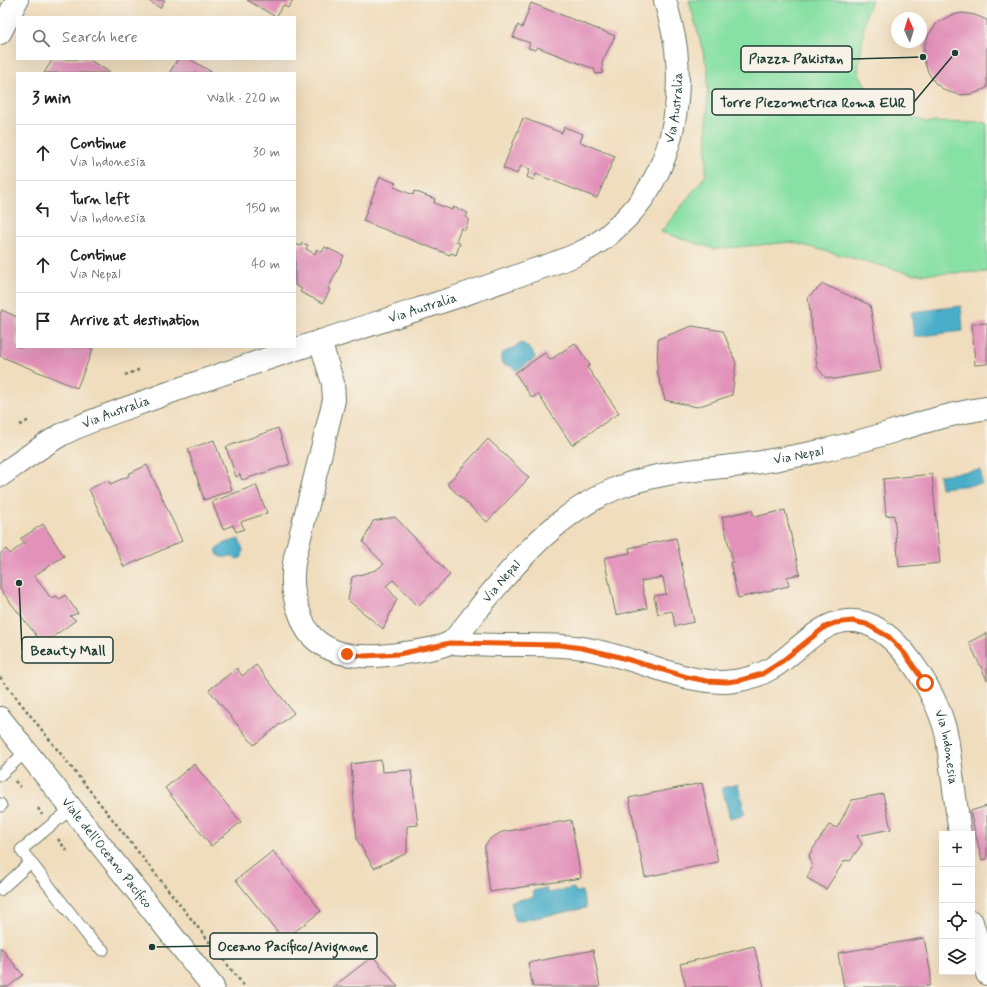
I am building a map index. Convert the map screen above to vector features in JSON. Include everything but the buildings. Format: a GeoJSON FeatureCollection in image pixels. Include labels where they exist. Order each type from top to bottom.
{"type":"FeatureCollection","features":[{"type":"Feature","properties":{"kind":"street"},"geometry":{"type":"LineString","coordinates":[[0,33],[17,0]]}},
{"type":"Feature","properties":{"kind":"street","name":"Via Australia"},"geometry":{"type":"LineString","coordinates":[[0,476],[62,435],[96,419],[207,379],[500,283],[565,260],[595,245],[614,231],[650,189],[659,171],[670,137],[676,106],[677,70],[676,48],[665,0]]}},
{"type":"Feature","properties":{"kind":"street"},"geometry":{"type":"LineString","coordinates":[[320,342],[333,383],[334,400],[293,567],[292,577],[294,596],[305,626],[309,633],[324,645],[339,653],[355,656],[399,654],[450,643]]}},
{"type":"Feature","properties":{"kind":"street","name":"Via Nepal"},"geometry":{"type":"LineString","coordinates":[[450,643],[505,577],[560,522],[587,502],[616,489],[669,473],[743,464],[821,451],[955,414],[987,408]]}},
{"type":"Feature","properties":{"kind":"street","name":"Via Indonesia"},"geometry":{"type":"LineString","coordinates":[[450,643],[545,645],[577,648],[623,658],[687,677],[707,681],[727,682],[747,678],[771,669],[819,631],[830,625],[847,621],[866,624],[882,632],[899,646],[915,668],[936,703],[945,726],[960,831]]}},
{"type":"Feature","properties":{"kind":"street","name":"Viale dell'Oceano Pacifico"},"geometry":{"type":"LineString","coordinates":[[0,718],[213,987]]}},
{"type":"Feature","properties":{"kind":"street"},"geometry":{"type":"LineString","coordinates":[[975,935],[987,974]]}},
{"type":"Feature","properties":{"kind":"lane"},"geometry":{"type":"LineString","coordinates":[[0,775],[27,752]]}},
{"type":"Feature","properties":{"kind":"lane"},"geometry":{"type":"LineString","coordinates":[[72,808],[21,850],[92,941],[103,950]]}},
{"type":"Feature","properties":{"kind":"lane"},"geometry":{"type":"LineString","coordinates":[[0,890],[31,862]]}},
{"type":"Feature","properties":{"kind":"path"},"geometry":{"type":"LineString","coordinates":[[126,375],[141,369]]}},
{"type":"Feature","properties":{"kind":"path"},"geometry":{"type":"LineString","coordinates":[[20,425],[30,420]]}},
{"type":"Feature","properties":{"kind":"path"},"geometry":{"type":"LineString","coordinates":[[0,677],[245,987]]}},
{"type":"Feature","properties":{"kind":"green space"},"geometry":{"type":"Polygon","coordinates":[[[689,0],[872,0],[866,13],[858,72],[878,107],[926,122],[987,123],[987,272],[913,274],[791,242],[715,249],[661,232],[706,175],[708,70],[689,0]]]}},
{"type":"Feature","properties":{"kind":"water"},"geometry":{"type":"Polygon","coordinates":[[[961,306],[963,331],[914,337],[911,312],[961,306]]]}},
{"type":"Feature","properties":{"kind":"water"},"geometry":{"type":"Polygon","coordinates":[[[522,343],[532,351],[535,358],[518,370],[515,370],[511,366],[504,365],[501,361],[501,354],[522,343]]]}},
{"type":"Feature","properties":{"kind":"water"},"geometry":{"type":"Polygon","coordinates":[[[981,470],[982,484],[941,488],[939,475],[981,470]]]}},
{"type":"Feature","properties":{"kind":"water"},"geometry":{"type":"Polygon","coordinates":[[[239,539],[243,550],[242,557],[238,559],[230,556],[221,557],[218,555],[216,550],[222,544],[239,539]]]}},
{"type":"Feature","properties":{"kind":"water"},"geometry":{"type":"Polygon","coordinates":[[[738,784],[745,814],[730,818],[722,788],[738,784]]]}},
{"type":"Feature","properties":{"kind":"water"},"geometry":{"type":"Polygon","coordinates":[[[546,888],[547,893],[574,888],[575,892],[582,891],[586,908],[515,922],[511,901],[534,897],[533,891],[546,888]]]}},
{"type":"Feature","properties":{"kind":"place","name":"Torre Piezometrica Roma EUR"},"geometry":{"type":"Point","coordinates":[955,53]}},
{"type":"Feature","properties":{"kind":"place","name":"Piazza Pakistan"},"geometry":{"type":"Point","coordinates":[923,57]}},
{"type":"Feature","properties":{"kind":"place","name":"Beauty Mall"},"geometry":{"type":"Point","coordinates":[19,583]}},
{"type":"Feature","properties":{"kind":"place","name":"Oceano Pacifico/Avignone"},"geometry":{"type":"Point","coordinates":[152,947]}},
{"type":"Feature","properties":{"kind":"route"},"geometry":{"type":"LineString","coordinates":[[347,654],[355,656],[379,656],[399,654],[450,643],[560,645],[582,648],[616,656],[673,674],[707,681],[727,682],[762,674],[781,662],[813,635],[825,627],[835,623],[852,621],[874,627],[889,637],[905,654],[925,683]]}}]}
